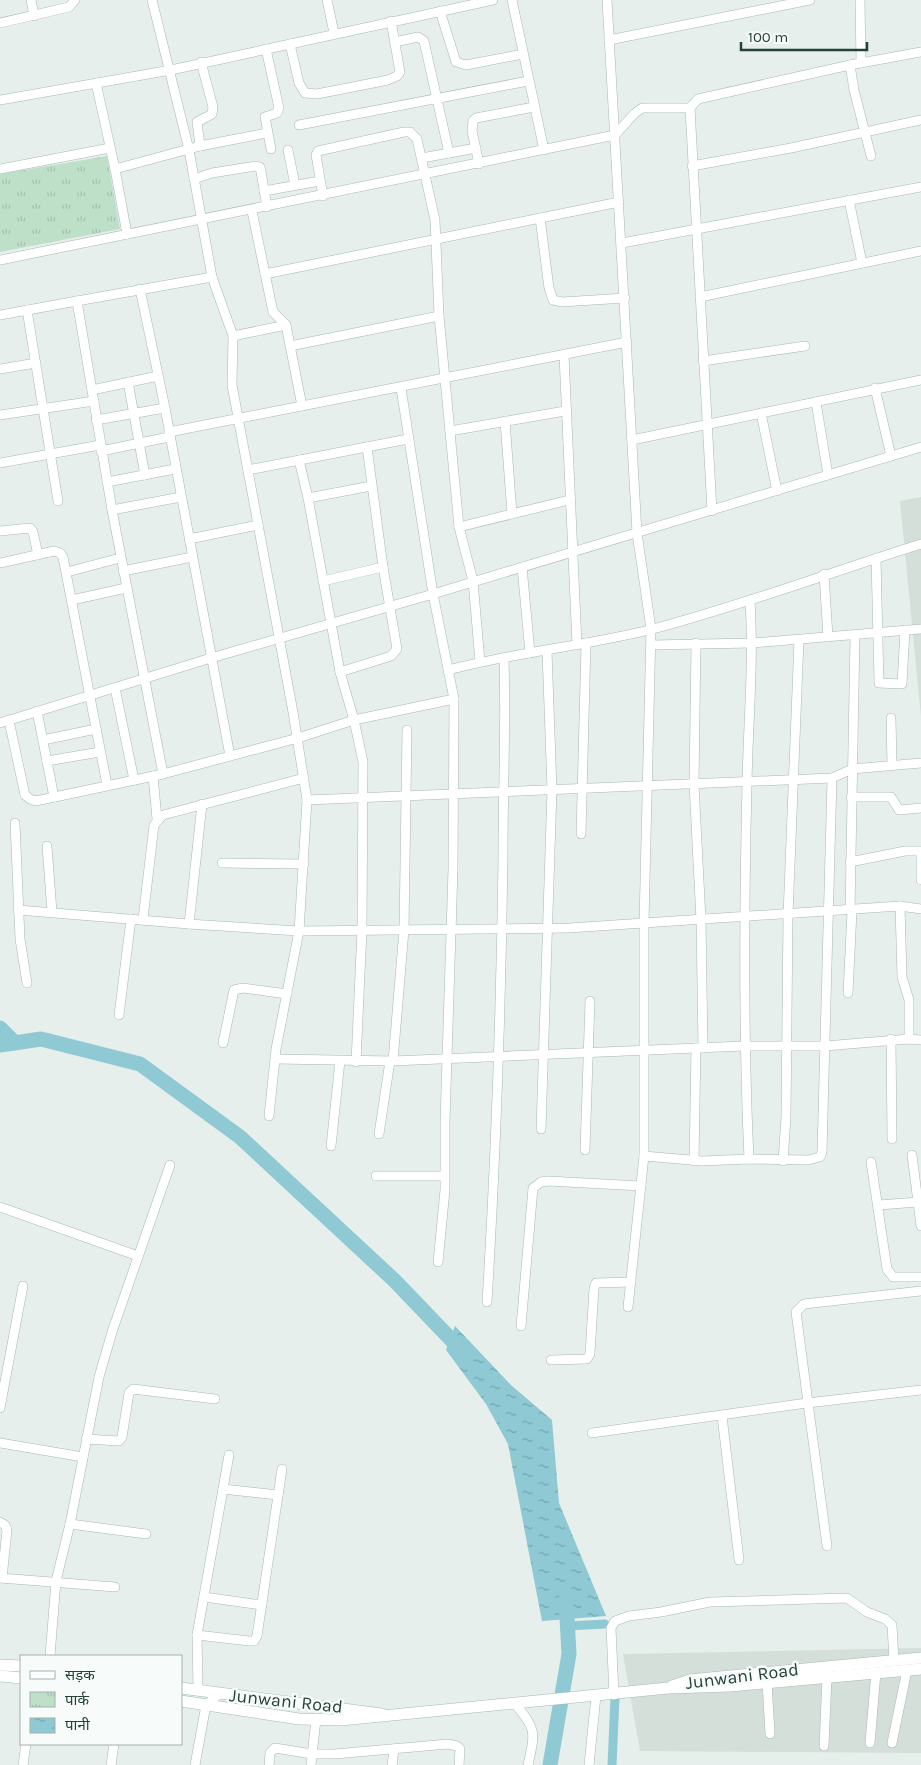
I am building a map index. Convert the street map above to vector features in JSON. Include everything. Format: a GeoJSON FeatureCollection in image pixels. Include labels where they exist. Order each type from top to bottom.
{"type":"FeatureCollection","features":[{"type":"Feature","properties":{"kind":"main road","name":"Junwani Road"},"geometry":{"type":"LineString","coordinates":[[668,1688],[690,1680],[921,1658]]}},
{"type":"Feature","properties":{"kind":"main road"},"geometry":{"type":"LineString","coordinates":[[0,1665],[20,1666]]}},
{"type":"Feature","properties":{"kind":"main road","name":"Junwani Road"},"geometry":{"type":"LineString","coordinates":[[182,1701],[206,1706],[316,1719],[341,1720],[582,1698],[668,1688],[687,1689],[921,1668]]}},
{"type":"Feature","properties":{"kind":"main road"},"geometry":{"type":"LineString","coordinates":[[0,1676],[20,1678]]}},
{"type":"Feature","properties":{"kind":"main road","name":"Junwani Road"},"geometry":{"type":"LineString","coordinates":[[182,1688],[219,1694],[371,1710],[391,1716]]}},
{"type":"Feature","properties":{"kind":"street"},"geometry":{"type":"LineString","coordinates":[[31,0],[34,16]]}},
{"type":"Feature","properties":{"kind":"street"},"geometry":{"type":"LineString","coordinates":[[0,23],[69,7],[75,0]]}},
{"type":"Feature","properties":{"kind":"street"},"geometry":{"type":"LineString","coordinates":[[152,0],[171,70],[189,150],[212,277],[233,336],[232,385],[298,738],[307,800],[299,931],[276,1059],[268,1116]]}},
{"type":"Feature","properties":{"kind":"street"},"geometry":{"type":"LineString","coordinates":[[327,0],[334,33]]}},
{"type":"Feature","properties":{"kind":"street"},"geometry":{"type":"LineString","coordinates":[[0,100],[171,70],[334,33],[493,0]]}},
{"type":"Feature","properties":{"kind":"street"},"geometry":{"type":"LineString","coordinates":[[512,0],[544,150]]}},
{"type":"Feature","properties":{"kind":"street"},"geometry":{"type":"LineString","coordinates":[[607,0],[628,342],[637,533],[651,630],[644,923],[646,1051],[644,1156],[628,1307]]}},
{"type":"Feature","properties":{"kind":"street"},"geometry":{"type":"LineString","coordinates":[[609,40],[810,0]]}},
{"type":"Feature","properties":{"kind":"street"},"geometry":{"type":"LineString","coordinates":[[860,0],[861,63]]}},
{"type":"Feature","properties":{"kind":"street"},"geometry":{"type":"LineString","coordinates":[[440,11],[456,62],[466,65],[523,54]]}},
{"type":"Feature","properties":{"kind":"street"},"geometry":{"type":"LineString","coordinates":[[290,44],[299,83],[305,93],[311,94],[397,76],[400,66],[391,21]]}},
{"type":"Feature","properties":{"kind":"street"},"geometry":{"type":"LineString","coordinates":[[395,42],[418,37],[424,40],[449,153]]}},
{"type":"Feature","properties":{"kind":"street"},"geometry":{"type":"LineString","coordinates":[[266,49],[279,108],[277,113],[265,117],[271,149]]}},
{"type":"Feature","properties":{"kind":"street"},"geometry":{"type":"LineString","coordinates":[[712,511],[695,229],[690,108],[698,99],[850,65],[921,52]]}},
{"type":"Feature","properties":{"kind":"street"},"geometry":{"type":"LineString","coordinates":[[200,146],[197,122],[212,114],[213,111],[201,62]]}},
{"type":"Feature","properties":{"kind":"street"},"geometry":{"type":"LineString","coordinates":[[850,65],[854,90],[871,156]]}},
{"type":"Feature","properties":{"kind":"street"},"geometry":{"type":"LineString","coordinates":[[299,125],[528,81]]}},
{"type":"Feature","properties":{"kind":"street"},"geometry":{"type":"LineString","coordinates":[[96,83],[127,234]]}},
{"type":"Feature","properties":{"kind":"street"},"geometry":{"type":"LineString","coordinates":[[0,260],[252,211],[615,136],[634,114],[642,108],[654,106],[690,108]]}},
{"type":"Feature","properties":{"kind":"street"},"geometry":{"type":"LineString","coordinates":[[479,164],[471,124],[476,118],[534,107]]}},
{"type":"Feature","properties":{"kind":"street"},"geometry":{"type":"LineString","coordinates":[[692,166],[921,120]]}},
{"type":"Feature","properties":{"kind":"street"},"geometry":{"type":"LineString","coordinates":[[323,196],[316,155],[322,150],[410,132],[417,139],[435,220],[440,316],[459,527],[473,581],[480,662]]}},
{"type":"Feature","properties":{"kind":"street"},"geometry":{"type":"LineString","coordinates":[[115,169],[200,146],[267,133]]}},
{"type":"Feature","properties":{"kind":"street"},"geometry":{"type":"LineString","coordinates":[[0,169],[110,148]]}},
{"type":"Feature","properties":{"kind":"street"},"geometry":{"type":"LineString","coordinates":[[422,158],[476,148]]}},
{"type":"Feature","properties":{"kind":"street"},"geometry":{"type":"LineString","coordinates":[[288,150],[295,185]]}},
{"type":"Feature","properties":{"kind":"street"},"geometry":{"type":"LineString","coordinates":[[194,179],[248,165],[260,167],[267,207]]}},
{"type":"Feature","properties":{"kind":"street"},"geometry":{"type":"LineString","coordinates":[[264,191],[320,181]]}},
{"type":"Feature","properties":{"kind":"street"},"geometry":{"type":"LineString","coordinates":[[622,243],[921,187]]}},
{"type":"Feature","properties":{"kind":"street"},"geometry":{"type":"LineString","coordinates":[[848,200],[862,263]]}},
{"type":"Feature","properties":{"kind":"street"},"geometry":{"type":"LineString","coordinates":[[265,274],[619,202]]}},
{"type":"Feature","properties":{"kind":"street"},"geometry":{"type":"LineString","coordinates":[[252,211],[273,312],[286,324],[302,406]]}},
{"type":"Feature","properties":{"kind":"street"},"geometry":{"type":"LineString","coordinates":[[540,218],[549,288],[553,300],[562,302],[625,298]]}},
{"type":"Feature","properties":{"kind":"street"},"geometry":{"type":"LineString","coordinates":[[700,297],[921,251]]}},
{"type":"Feature","properties":{"kind":"street"},"geometry":{"type":"LineString","coordinates":[[0,316],[212,277]]}},
{"type":"Feature","properties":{"kind":"street"},"geometry":{"type":"LineString","coordinates":[[140,289],[165,408],[175,470],[230,756]]}},
{"type":"Feature","properties":{"kind":"street"},"geometry":{"type":"LineString","coordinates":[[77,301],[120,558],[163,774]]}},
{"type":"Feature","properties":{"kind":"street"},"geometry":{"type":"LineString","coordinates":[[27,310],[58,501]]}},
{"type":"Feature","properties":{"kind":"street"},"geometry":{"type":"LineString","coordinates":[[290,346],[440,316]]}},
{"type":"Feature","properties":{"kind":"street"},"geometry":{"type":"LineString","coordinates":[[233,336],[286,324]]}},
{"type":"Feature","properties":{"kind":"street"},"geometry":{"type":"LineString","coordinates":[[0,463],[51,454],[139,443],[238,419],[628,342]]}},
{"type":"Feature","properties":{"kind":"street"},"geometry":{"type":"LineString","coordinates":[[703,361],[805,346]]}},
{"type":"Feature","properties":{"kind":"street"},"geometry":{"type":"LineString","coordinates":[[564,355],[572,552],[581,644],[584,789],[581,834]]}},
{"type":"Feature","properties":{"kind":"street"},"geometry":{"type":"LineString","coordinates":[[0,369],[36,363]]}},
{"type":"Feature","properties":{"kind":"street"},"geometry":{"type":"LineString","coordinates":[[92,390],[158,376]]}},
{"type":"Feature","properties":{"kind":"street"},"geometry":{"type":"LineString","coordinates":[[632,440],[875,388],[921,380]]}},
{"type":"Feature","properties":{"kind":"street"},"geometry":{"type":"LineString","coordinates":[[128,382],[145,475]]}},
{"type":"Feature","properties":{"kind":"street"},"geometry":{"type":"LineString","coordinates":[[401,388],[434,594],[454,699],[454,794],[448,1059],[444,1176],[438,1262]]}},
{"type":"Feature","properties":{"kind":"street"},"geometry":{"type":"LineString","coordinates":[[875,388],[890,456]]}},
{"type":"Feature","properties":{"kind":"street"},"geometry":{"type":"LineString","coordinates":[[0,415],[44,410],[94,401]]}},
{"type":"Feature","properties":{"kind":"street"},"geometry":{"type":"LineString","coordinates":[[816,402],[828,475]]}},
{"type":"Feature","properties":{"kind":"street"},"geometry":{"type":"LineString","coordinates":[[96,420],[165,408]]}},
{"type":"Feature","properties":{"kind":"street"},"geometry":{"type":"LineString","coordinates":[[450,431],[565,411]]}},
{"type":"Feature","properties":{"kind":"street"},"geometry":{"type":"LineString","coordinates":[[761,413],[777,491]]}},
{"type":"Feature","properties":{"kind":"street"},"geometry":{"type":"LineString","coordinates":[[505,421],[512,514]]}},
{"type":"Feature","properties":{"kind":"street"},"geometry":{"type":"LineString","coordinates":[[248,470],[408,439]]}},
{"type":"Feature","properties":{"kind":"street"},"geometry":{"type":"LineString","coordinates":[[340,672],[395,653],[397,642],[383,567],[367,447]]}},
{"type":"Feature","properties":{"kind":"street"},"geometry":{"type":"LineString","coordinates":[[454,699],[354,720],[298,738],[163,774],[36,800],[30,799],[26,795],[5,722],[279,637],[434,594],[921,447]]}},
{"type":"Feature","properties":{"kind":"street"},"geometry":{"type":"LineString","coordinates":[[299,460],[308,498],[340,672],[354,720],[363,762],[362,930],[356,1062]]}},
{"type":"Feature","properties":{"kind":"street"},"geometry":{"type":"LineString","coordinates":[[107,482],[175,470]]}},
{"type":"Feature","properties":{"kind":"street"},"geometry":{"type":"LineString","coordinates":[[308,498],[371,486]]}},
{"type":"Feature","properties":{"kind":"street"},"geometry":{"type":"LineString","coordinates":[[112,510],[181,497]]}},
{"type":"Feature","properties":{"kind":"street"},"geometry":{"type":"LineString","coordinates":[[459,527],[569,500]]}},
{"type":"Feature","properties":{"kind":"street"},"geometry":{"type":"LineString","coordinates":[[189,539],[258,525]]}},
{"type":"Feature","properties":{"kind":"street"},"geometry":{"type":"LineString","coordinates":[[0,531],[30,528],[38,555]]}},
{"type":"Feature","properties":{"kind":"street"},"geometry":{"type":"LineString","coordinates":[[448,670],[480,662],[547,651],[651,630],[750,602],[824,574],[921,544]]}},
{"type":"Feature","properties":{"kind":"street"},"geometry":{"type":"LineString","coordinates":[[0,563],[54,551],[60,553],[67,572],[107,786]]}},
{"type":"Feature","properties":{"kind":"street"},"geometry":{"type":"LineString","coordinates":[[123,572],[192,557]]}},
{"type":"Feature","properties":{"kind":"street"},"geometry":{"type":"LineString","coordinates":[[67,572],[120,558]]}},
{"type":"Feature","properties":{"kind":"street"},"geometry":{"type":"LineString","coordinates":[[876,558],[877,680],[882,684],[900,686],[904,681],[905,630]]}},
{"type":"Feature","properties":{"kind":"street"},"geometry":{"type":"LineString","coordinates":[[522,566],[530,653]]}},
{"type":"Feature","properties":{"kind":"street"},"geometry":{"type":"LineString","coordinates":[[323,581],[383,567]]}},
{"type":"Feature","properties":{"kind":"street"},"geometry":{"type":"LineString","coordinates":[[824,574],[828,637]]}},
{"type":"Feature","properties":{"kind":"street"},"geometry":{"type":"LineString","coordinates":[[72,600],[126,588]]}},
{"type":"Feature","properties":{"kind":"street"},"geometry":{"type":"LineString","coordinates":[[748,1159],[744,1046],[747,782],[752,643],[750,602]]}},
{"type":"Feature","properties":{"kind":"street"},"geometry":{"type":"LineString","coordinates":[[651,645],[696,642],[752,643],[921,629]]}},
{"type":"Feature","properties":{"kind":"street"},"geometry":{"type":"LineString","coordinates":[[848,993],[855,635]]}},
{"type":"Feature","properties":{"kind":"street"},"geometry":{"type":"LineString","coordinates":[[783,1160],[787,1047],[788,915],[799,640]]}},
{"type":"Feature","properties":{"kind":"street"},"geometry":{"type":"LineString","coordinates":[[694,1161],[700,1048],[701,920],[694,784],[696,642]]}},
{"type":"Feature","properties":{"kind":"street"},"geometry":{"type":"LineString","coordinates":[[541,1128],[552,789],[547,651]]}},
{"type":"Feature","properties":{"kind":"street"},"geometry":{"type":"LineString","coordinates":[[487,1302],[502,927],[507,730],[504,658]]}},
{"type":"Feature","properties":{"kind":"street"},"geometry":{"type":"LineString","coordinates":[[115,688],[134,780]]}},
{"type":"Feature","properties":{"kind":"street"},"geometry":{"type":"LineString","coordinates":[[37,711],[54,797]]}},
{"type":"Feature","properties":{"kind":"street"},"geometry":{"type":"LineString","coordinates":[[891,718],[892,765]]}},
{"type":"Feature","properties":{"kind":"street"},"geometry":{"type":"LineString","coordinates":[[43,740],[96,729]]}},
{"type":"Feature","properties":{"kind":"street"},"geometry":{"type":"LineString","coordinates":[[379,1134],[391,1061],[404,930],[407,730]]}},
{"type":"Feature","properties":{"kind":"street"},"geometry":{"type":"LineString","coordinates":[[47,761],[100,752]]}},
{"type":"Feature","properties":{"kind":"street"},"geometry":{"type":"LineString","coordinates":[[307,800],[832,778],[852,769],[921,763]]}},
{"type":"Feature","properties":{"kind":"street"},"geometry":{"type":"LineString","coordinates":[[152,776],[157,819]]}},
{"type":"Feature","properties":{"kind":"street"},"geometry":{"type":"LineString","coordinates":[[143,919],[154,825],[157,819],[163,815],[202,804],[304,778]]}},
{"type":"Feature","properties":{"kind":"street"},"geometry":{"type":"LineString","coordinates":[[644,1156],[694,1161],[815,1159],[820,1157],[822,1152],[832,778]]}},
{"type":"Feature","properties":{"kind":"street"},"geometry":{"type":"LineString","coordinates":[[851,797],[891,797],[899,810],[921,808]]}},
{"type":"Feature","properties":{"kind":"street"},"geometry":{"type":"LineString","coordinates":[[189,924],[202,804]]}},
{"type":"Feature","properties":{"kind":"street"},"geometry":{"type":"LineString","coordinates":[[15,823],[18,910],[27,983]]}},
{"type":"Feature","properties":{"kind":"street"},"geometry":{"type":"LineString","coordinates":[[47,846],[52,912]]}},
{"type":"Feature","properties":{"kind":"street"},"geometry":{"type":"LineString","coordinates":[[850,862],[906,851],[921,851]]}},
{"type":"Feature","properties":{"kind":"street"},"geometry":{"type":"LineString","coordinates":[[921,856],[921,880]]}},
{"type":"Feature","properties":{"kind":"street"},"geometry":{"type":"LineString","coordinates":[[222,862],[304,864]]}},
{"type":"Feature","properties":{"kind":"street"},"geometry":{"type":"LineString","coordinates":[[18,910],[299,931],[548,926],[569,928],[829,913],[900,906],[921,909]]}},
{"type":"Feature","properties":{"kind":"street"},"geometry":{"type":"LineString","coordinates":[[900,906],[902,970],[908,994],[909,1038]]}},
{"type":"Feature","properties":{"kind":"street"},"geometry":{"type":"LineString","coordinates":[[118,1015],[131,919]]}},
{"type":"Feature","properties":{"kind":"street"},"geometry":{"type":"LineString","coordinates":[[223,1043],[234,990],[243,988],[287,994]]}},
{"type":"Feature","properties":{"kind":"street"},"geometry":{"type":"LineString","coordinates":[[585,1150],[590,1001]]}},
{"type":"Feature","properties":{"kind":"street"},"geometry":{"type":"LineString","coordinates":[[276,1059],[356,1062],[391,1061],[744,1046],[825,1046],[909,1038],[921,1040]]}},
{"type":"Feature","properties":{"kind":"street"},"geometry":{"type":"LineString","coordinates":[[890,1039],[892,1138]]}},
{"type":"Feature","properties":{"kind":"street"},"geometry":{"type":"LineString","coordinates":[[331,1146],[340,1060]]}},
{"type":"Feature","properties":{"kind":"street"},"geometry":{"type":"LineString","coordinates":[[912,1155],[921,1226]]}},
{"type":"Feature","properties":{"kind":"street"},"geometry":{"type":"LineString","coordinates":[[871,1162],[890,1274],[899,1278],[921,1276]]}},
{"type":"Feature","properties":{"kind":"street"},"geometry":{"type":"LineString","coordinates":[[50,1655],[56,1581],[70,1524],[106,1349],[170,1165]]}},
{"type":"Feature","properties":{"kind":"street"},"geometry":{"type":"LineString","coordinates":[[376,1176],[444,1176]]}},
{"type":"Feature","properties":{"kind":"street"},"geometry":{"type":"LineString","coordinates":[[521,1326],[533,1188],[541,1182],[548,1181],[641,1186]]}},
{"type":"Feature","properties":{"kind":"street"},"geometry":{"type":"LineString","coordinates":[[879,1205],[918,1202]]}},
{"type":"Feature","properties":{"kind":"street"},"geometry":{"type":"LineString","coordinates":[[0,1208],[138,1256]]}},
{"type":"Feature","properties":{"kind":"street"},"geometry":{"type":"LineString","coordinates":[[551,1360],[586,1359],[590,1354],[594,1288],[596,1283],[631,1282]]}},
{"type":"Feature","properties":{"kind":"street"},"geometry":{"type":"LineString","coordinates":[[0,1408],[23,1286]]}},
{"type":"Feature","properties":{"kind":"street"},"geometry":{"type":"LineString","coordinates":[[827,1546],[795,1317],[799,1307],[804,1304],[921,1291]]}},
{"type":"Feature","properties":{"kind":"street"},"geometry":{"type":"LineString","coordinates":[[86,1439],[119,1441],[122,1437],[129,1393],[133,1389],[215,1400]]}},
{"type":"Feature","properties":{"kind":"street"},"geometry":{"type":"LineString","coordinates":[[592,1433],[807,1403],[921,1390]]}},
{"type":"Feature","properties":{"kind":"street"},"geometry":{"type":"LineString","coordinates":[[722,1416],[738,1560]]}},
{"type":"Feature","properties":{"kind":"street"},"geometry":{"type":"LineString","coordinates":[[0,1443],[83,1457]]}},
{"type":"Feature","properties":{"kind":"street"},"geometry":{"type":"LineString","coordinates":[[198,1691],[197,1635],[229,1455]]}},
{"type":"Feature","properties":{"kind":"street"},"geometry":{"type":"LineString","coordinates":[[197,1635],[254,1640],[257,1636],[282,1469]]}},
{"type":"Feature","properties":{"kind":"street"},"geometry":{"type":"LineString","coordinates":[[223,1488],[278,1496]]}},
{"type":"Feature","properties":{"kind":"street"},"geometry":{"type":"LineString","coordinates":[[0,1522],[5,1525],[7,1530],[1,1578],[115,1587]]}},
{"type":"Feature","properties":{"kind":"street"},"geometry":{"type":"LineString","coordinates":[[70,1524],[146,1534]]}},
{"type":"Feature","properties":{"kind":"street"},"geometry":{"type":"LineString","coordinates":[[204,1597],[262,1605]]}},
{"type":"Feature","properties":{"kind":"street"},"geometry":{"type":"LineString","coordinates":[[614,1694],[611,1628],[615,1621],[629,1616],[661,1612],[697,1603],[847,1598],[892,1626],[894,1661]]}},
{"type":"Feature","properties":{"kind":"street"},"geometry":{"type":"LineString","coordinates":[[892,1743],[908,1670]]}},
{"type":"Feature","properties":{"kind":"street"},"geometry":{"type":"LineString","coordinates":[[870,1743],[876,1672]]}},
{"type":"Feature","properties":{"kind":"street"},"geometry":{"type":"LineString","coordinates":[[824,1746],[827,1677]]}},
{"type":"Feature","properties":{"kind":"street"},"geometry":{"type":"LineString","coordinates":[[767,1682],[770,1734]]}},
{"type":"Feature","properties":{"kind":"street"},"geometry":{"type":"LineString","coordinates":[[195,1765],[206,1706],[219,1694]]}},
{"type":"Feature","properties":{"kind":"street"},"geometry":{"type":"LineString","coordinates":[[589,1765],[596,1696]]}},
{"type":"Feature","properties":{"kind":"street"},"geometry":{"type":"LineString","coordinates":[[514,1704],[531,1724],[533,1730],[528,1765]]}},
{"type":"Feature","properties":{"kind":"street"},"geometry":{"type":"LineString","coordinates":[[311,1765],[316,1719]]}},
{"type":"Feature","properties":{"kind":"street"},"geometry":{"type":"LineString","coordinates":[[23,1765],[26,1745]]}},
{"type":"Feature","properties":{"kind":"street"},"geometry":{"type":"LineString","coordinates":[[111,1765],[114,1745]]}},
{"type":"Feature","properties":{"kind":"street"},"geometry":{"type":"LineString","coordinates":[[268,1765],[270,1753],[275,1748],[312,1754],[457,1746],[460,1749],[459,1765]]}},
{"type":"Feature","properties":{"kind":"street"},"geometry":{"type":"LineString","coordinates":[[392,1765],[394,1749]]}},
{"type":"Feature","properties":{"kind":"shaded area"},"geometry":{"type":"Polygon","coordinates":[[[921,497],[921,717],[900,501],[921,497]]]}},
{"type":"Feature","properties":{"kind":"shaded area"},"geometry":{"type":"Polygon","coordinates":[[[921,1648],[921,1753],[640,1751],[623,1654],[921,1648]]]}},
{"type":"Feature","properties":{"kind":"green space"},"geometry":{"type":"Polygon","coordinates":[[[107,156],[120,229],[0,252],[0,174],[107,156]]]}},
{"type":"Feature","properties":{"kind":"water"},"geometry":{"type":"Polygon","coordinates":[[[455,1326],[512,1386],[552,1420],[559,1503],[606,1616],[542,1621],[508,1444],[486,1404],[446,1350],[455,1326]]]}},
{"type":"Feature","properties":{"kind":"waterway"},"geometry":{"type":"LineString","coordinates":[[0,1028],[15,1043]]}},
{"type":"Feature","properties":{"kind":"waterway"},"geometry":{"type":"LineString","coordinates":[[0,1045],[41,1039],[140,1064],[240,1137],[395,1281],[464,1353]]}},
{"type":"Feature","properties":{"kind":"waterway"},"geometry":{"type":"LineString","coordinates":[[550,1765],[569,1654],[566,1600]]}},
{"type":"Feature","properties":{"kind":"waterway"},"geometry":{"type":"LineString","coordinates":[[568,1626],[605,1624]]}},
{"type":"Feature","properties":{"kind":"waterway"},"geometry":{"type":"LineString","coordinates":[[612,1765],[615,1698]]}}]}
